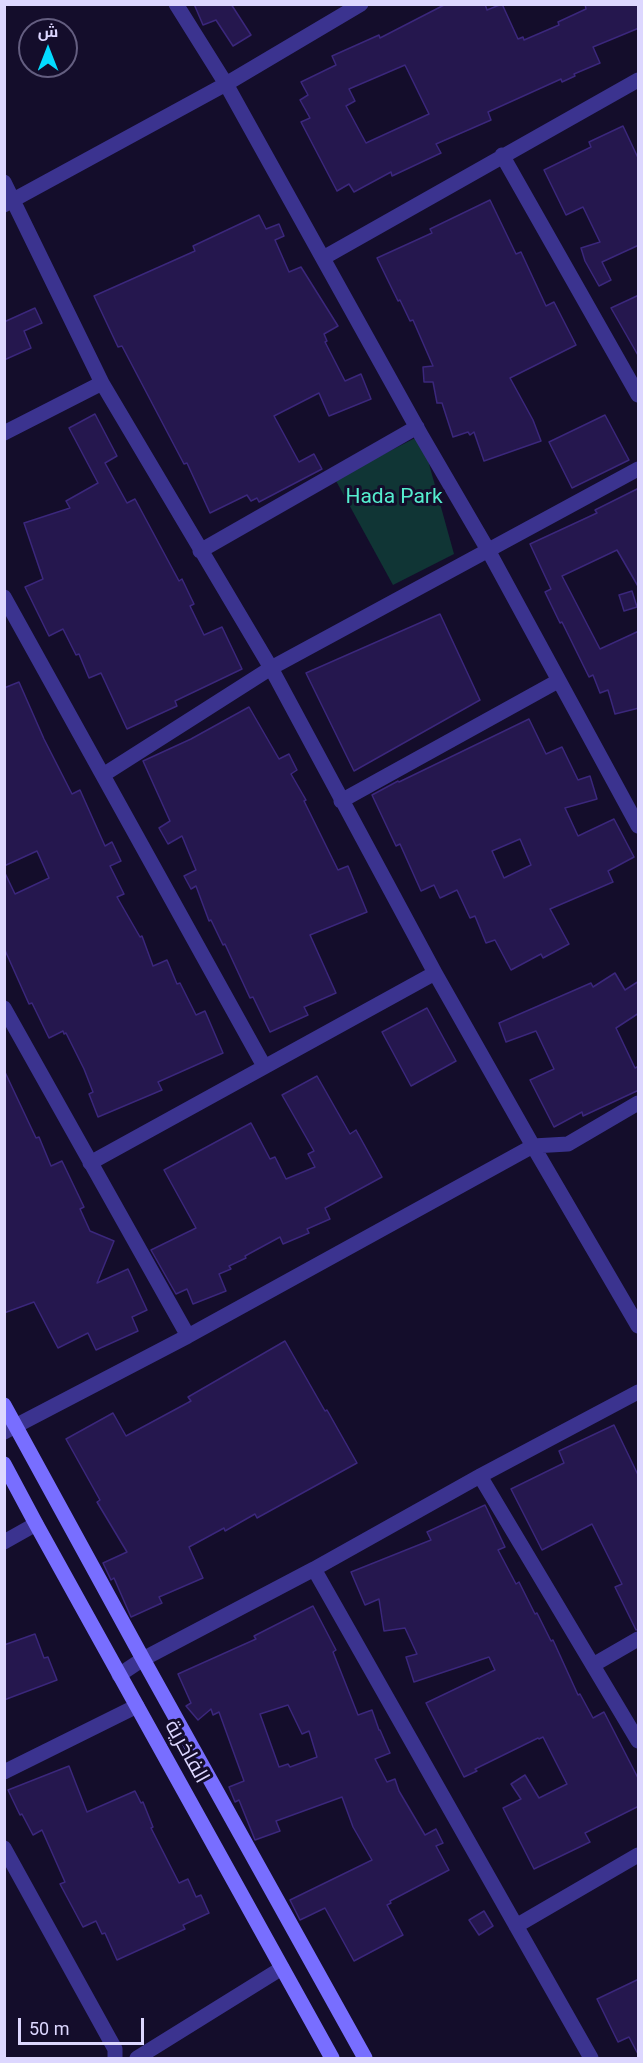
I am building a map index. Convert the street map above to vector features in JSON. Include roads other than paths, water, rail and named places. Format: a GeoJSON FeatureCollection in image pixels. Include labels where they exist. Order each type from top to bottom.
{"type":"FeatureCollection","features":[{"type":"Feature","properties":{"kind":"street"},"geometry":{"type":"LineString","coordinates":[[177,4],[226,84],[488,550],[639,826]]}},
{"type":"Feature","properties":{"kind":"street"},"geometry":{"type":"LineString","coordinates":[[9,202],[226,84],[362,4]]}},
{"type":"Feature","properties":{"kind":"street"},"geometry":{"type":"LineString","coordinates":[[323,258],[502,155],[639,80]]}},
{"type":"Feature","properties":{"kind":"street"},"geometry":{"type":"LineString","coordinates":[[502,155],[639,396]]}},
{"type":"Feature","properties":{"kind":"street"},"geometry":{"type":"LineString","coordinates":[[4,182],[9,202],[102,383],[271,668],[435,973],[532,1146],[639,1326]]}},
{"type":"Feature","properties":{"kind":"street"},"geometry":{"type":"LineString","coordinates":[[4,433],[102,383]]}},
{"type":"Feature","properties":{"kind":"street"},"geometry":{"type":"LineString","coordinates":[[200,551],[417,427]]}},
{"type":"Feature","properties":{"kind":"street"},"geometry":{"type":"LineString","coordinates":[[103,774],[271,668],[639,469]]}},
{"type":"Feature","properties":{"kind":"street"},"geometry":{"type":"LineString","coordinates":[[4,597],[264,1066]]}},
{"type":"Feature","properties":{"kind":"street"},"geometry":{"type":"LineString","coordinates":[[341,801],[558,681]]}},
{"type":"Feature","properties":{"kind":"street"},"geometry":{"type":"LineString","coordinates":[[90,1163],[435,973]]}},
{"type":"Feature","properties":{"kind":"street"},"geometry":{"type":"LineString","coordinates":[[4,1008],[188,1336]]}},
{"type":"Feature","properties":{"kind":"street"},"geometry":{"type":"LineString","coordinates":[[10,1428],[188,1336],[532,1146],[568,1144],[639,1103]]}},
{"type":"Feature","properties":{"kind":"street"},"geometry":{"type":"LineString","coordinates":[[120,1675],[143,1659],[314,1569],[480,1476],[639,1392]]}},
{"type":"Feature","properties":{"kind":"street"},"geometry":{"type":"LineString","coordinates":[[4,1405],[10,1428],[143,1659],[365,2058]]}},
{"type":"Feature","properties":{"kind":"street","name":"الفاخرية"},"geometry":{"type":"LineString","coordinates":[[4,1464],[332,2058]]}},
{"type":"Feature","properties":{"kind":"street"},"geometry":{"type":"LineString","coordinates":[[480,1476],[639,1741]]}},
{"type":"Feature","properties":{"kind":"street"},"geometry":{"type":"LineString","coordinates":[[4,1542],[36,1524]]}},
{"type":"Feature","properties":{"kind":"street"},"geometry":{"type":"LineString","coordinates":[[314,1569],[591,2058]]}},
{"type":"Feature","properties":{"kind":"street"},"geometry":{"type":"LineString","coordinates":[[593,1665],[639,1639]]}},
{"type":"Feature","properties":{"kind":"street"},"geometry":{"type":"LineString","coordinates":[[4,1772],[137,1706]]}},
{"type":"Feature","properties":{"kind":"street"},"geometry":{"type":"LineString","coordinates":[[4,1848],[115,2049],[115,2058]]}},
{"type":"Feature","properties":{"kind":"street"},"geometry":{"type":"LineString","coordinates":[[516,1926],[639,1855]]}},
{"type":"Feature","properties":{"kind":"street"},"geometry":{"type":"LineString","coordinates":[[137,2058],[282,1968]]}},
{"type":"Feature","properties":{"kind":"park label","name":"Hada Park"},"geometry":{"type":"Point","coordinates":[394,498]}}]}
